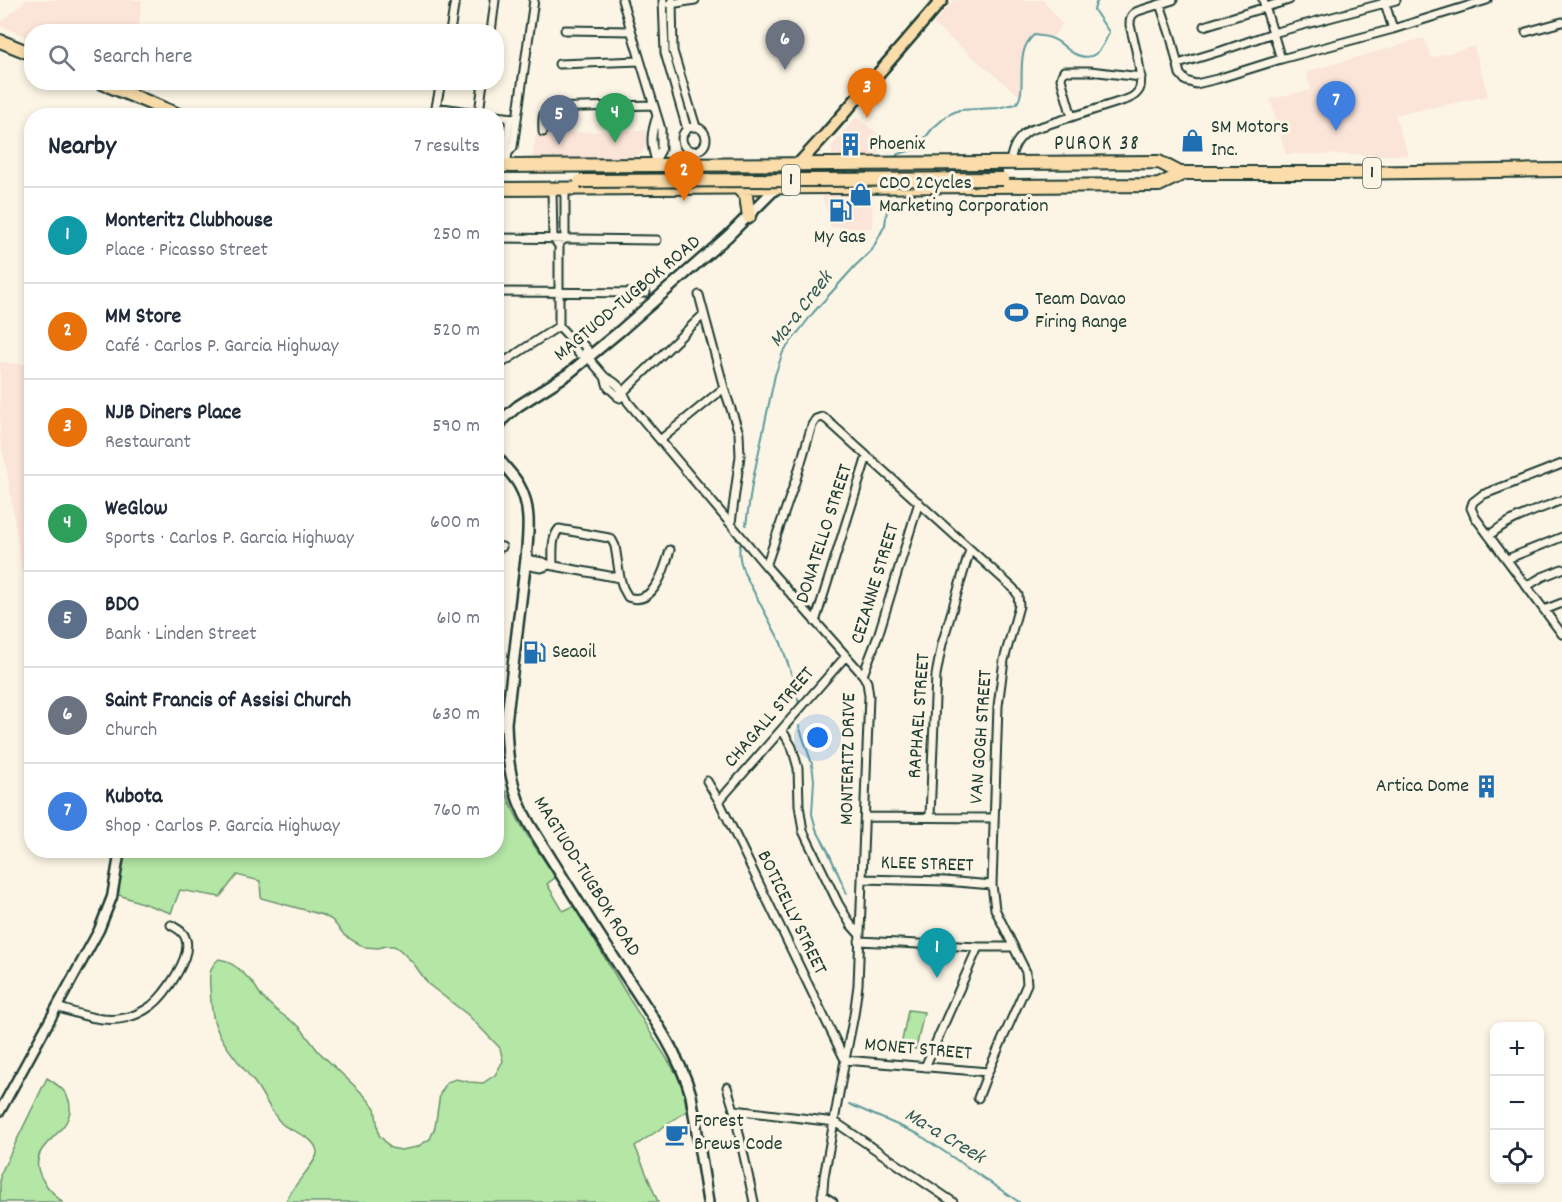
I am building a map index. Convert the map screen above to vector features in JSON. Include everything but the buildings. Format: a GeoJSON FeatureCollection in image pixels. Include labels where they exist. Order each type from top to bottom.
{"type":"FeatureCollection","features":[{"type":"Feature","properties":{"kind":"highway"},"geometry":{"type":"LineString","coordinates":[[0,41],[24,51]]}},
{"type":"Feature","properties":{"kind":"highway"},"geometry":{"type":"LineString","coordinates":[[119,90],[162,108]]}},
{"type":"Feature","properties":{"kind":"highway","name":"1"},"geometry":{"type":"LineString","coordinates":[[504,168],[656,162],[694,165],[986,163],[1005,171]]}},
{"type":"Feature","properties":{"kind":"highway"},"geometry":{"type":"LineString","coordinates":[[656,162],[656,188]]}},
{"type":"Feature","properties":{"kind":"highway"},"geometry":{"type":"LineString","coordinates":[[943,163],[943,186]]}},
{"type":"Feature","properties":{"kind":"highway"},"geometry":{"type":"LineString","coordinates":[[986,163],[986,186]]}},
{"type":"Feature","properties":{"kind":"highway"},"geometry":{"type":"LineString","coordinates":[[748,217],[744,188],[750,164]]}},
{"type":"Feature","properties":{"kind":"highway"},"geometry":{"type":"LineString","coordinates":[[830,164],[830,187]]}},
{"type":"Feature","properties":{"kind":"highway"},"geometry":{"type":"LineString","coordinates":[[865,164],[865,187]]}},
{"type":"Feature","properties":{"kind":"highway"},"geometry":{"type":"LineString","coordinates":[[902,164],[902,187]]}},
{"type":"Feature","properties":{"kind":"highway"},"geometry":{"type":"LineString","coordinates":[[600,165],[600,189]]}},
{"type":"Feature","properties":{"kind":"highway"},"geometry":{"type":"LineString","coordinates":[[694,165],[694,188]]}},
{"type":"Feature","properties":{"kind":"highway"},"geometry":{"type":"LineString","coordinates":[[725,165],[725,188]]}},
{"type":"Feature","properties":{"kind":"highway","name":"1"},"geometry":{"type":"LineString","coordinates":[[504,168],[580,177]]}},
{"type":"Feature","properties":{"kind":"highway","name":"1"},"geometry":{"type":"LineString","coordinates":[[504,182],[580,177],[1005,171],[1159,178],[1177,173],[1289,174],[1562,170]]}},
{"type":"Feature","properties":{"kind":"highway","name":"1"},"geometry":{"type":"LineString","coordinates":[[504,189],[1159,185],[1177,173]]}},
{"type":"Feature","properties":{"kind":"main road"},"geometry":{"type":"LineString","coordinates":[[777,187],[821,140],[942,0]]}},
{"type":"Feature","properties":{"kind":"main road","name":"MAGTUOD-TUGBOK ROAD"},"geometry":{"type":"LineString","coordinates":[[504,418],[518,406],[560,380],[714,249],[777,187]]}},
{"type":"Feature","properties":{"kind":"main road","name":"MAGTUOD-TUGBOK ROAD"},"geometry":{"type":"LineString","coordinates":[[504,465],[516,480],[523,494],[528,523],[525,562],[504,702]]}},
{"type":"Feature","properties":{"kind":"main road","name":"MAGTUOD-TUGBOK ROAD"},"geometry":{"type":"LineString","coordinates":[[504,734],[511,779],[521,810],[652,1016],[687,1082],[708,1202]]}},
{"type":"Feature","properties":{"kind":"street"},"geometry":{"type":"LineString","coordinates":[[451,24],[455,0]]}},
{"type":"Feature","properties":{"kind":"street"},"geometry":{"type":"LineString","coordinates":[[491,24],[495,0]]}},
{"type":"Feature","properties":{"kind":"street"},"geometry":{"type":"LineString","coordinates":[[504,160],[513,147],[514,118],[534,0]]}},
{"type":"Feature","properties":{"kind":"street"},"geometry":{"type":"LineString","coordinates":[[622,0],[661,129],[662,144],[656,162]]}},
{"type":"Feature","properties":{"kind":"street"},"geometry":{"type":"LineString","coordinates":[[687,129],[665,53],[664,2],[694,0]]}},
{"type":"Feature","properties":{"kind":"street"},"geometry":{"type":"LineString","coordinates":[[1005,171],[1013,148],[1023,134],[1133,97],[1136,94],[1140,87],[1141,77],[1130,19],[1134,13],[1170,0]]}},
{"type":"Feature","properties":{"kind":"street"},"geometry":{"type":"LineString","coordinates":[[1204,26],[1264,3],[1288,0]]}},
{"type":"Feature","properties":{"kind":"street"},"geometry":{"type":"LineString","coordinates":[[1178,64],[1273,33],[1396,0]]}},
{"type":"Feature","properties":{"kind":"street"},"geometry":{"type":"LineString","coordinates":[[1160,4],[1182,78],[1196,84],[1393,29],[1483,0]]}},
{"type":"Feature","properties":{"kind":"street"},"geometry":{"type":"LineString","coordinates":[[673,2],[673,51],[696,127]]}},
{"type":"Feature","properties":{"kind":"street"},"geometry":{"type":"LineString","coordinates":[[1384,2],[1393,29]]}},
{"type":"Feature","properties":{"kind":"street"},"geometry":{"type":"LineString","coordinates":[[1264,3],[1281,59]]}},
{"type":"Feature","properties":{"kind":"street"},"geometry":{"type":"LineString","coordinates":[[1526,32],[1562,22]]}},
{"type":"Feature","properties":{"kind":"street"},"geometry":{"type":"LineString","coordinates":[[565,30],[631,31]]}},
{"type":"Feature","properties":{"kind":"street"},"geometry":{"type":"LineString","coordinates":[[559,64],[640,62]]}},
{"type":"Feature","properties":{"kind":"street"},"geometry":{"type":"LineString","coordinates":[[1072,117],[1061,79],[1064,72],[1090,71],[1141,77]]}},
{"type":"Feature","properties":{"kind":"street"},"geometry":{"type":"LineString","coordinates":[[439,90],[436,107],[443,108]]}},
{"type":"Feature","properties":{"kind":"street"},"geometry":{"type":"LineString","coordinates":[[480,108],[482,90]]}},
{"type":"Feature","properties":{"kind":"street"},"geometry":{"type":"LineString","coordinates":[[680,104],[688,102]]}},
{"type":"Feature","properties":{"kind":"street"},"geometry":{"type":"LineString","coordinates":[[543,132],[544,114],[549,108],[653,105]]}},
{"type":"Feature","properties":{"kind":"street"},"geometry":{"type":"LineString","coordinates":[[504,117],[514,118]]}},
{"type":"Feature","properties":{"kind":"street"},"geometry":{"type":"LineString","coordinates":[[696,127],[706,134],[706,142],[702,149],[694,151],[686,147],[682,140],[687,129],[696,127]]}},
{"type":"Feature","properties":{"kind":"street"},"geometry":{"type":"LineString","coordinates":[[694,151],[694,165]]}},
{"type":"Feature","properties":{"kind":"street"},"geometry":{"type":"LineString","coordinates":[[559,189],[552,226],[553,238],[559,246]]}},
{"type":"Feature","properties":{"kind":"street"},"geometry":{"type":"LineString","coordinates":[[559,189],[565,226],[564,239],[559,246],[558,326],[572,339],[577,338],[587,349],[587,355],[605,377],[608,387],[618,397],[703,315]]}},
{"type":"Feature","properties":{"kind":"street"},"geometry":{"type":"LineString","coordinates":[[552,226],[565,226]]}},
{"type":"Feature","properties":{"kind":"street"},"geometry":{"type":"LineString","coordinates":[[504,238],[657,240]]}},
{"type":"Feature","properties":{"kind":"street"},"geometry":{"type":"LineString","coordinates":[[504,292],[646,293]]}},
{"type":"Feature","properties":{"kind":"street"},"geometry":{"type":"LineString","coordinates":[[699,295],[724,388],[736,420],[740,444],[731,523]]}},
{"type":"Feature","properties":{"kind":"street"},"geometry":{"type":"LineString","coordinates":[[504,360],[558,326]]}},
{"type":"Feature","properties":{"kind":"street"},"geometry":{"type":"LineString","coordinates":[[605,377],[615,381],[624,391]]}},
{"type":"Feature","properties":{"kind":"street"},"geometry":{"type":"LineString","coordinates":[[660,440],[724,388]]}},
{"type":"Feature","properties":{"kind":"street","name":"MONTERITZ DRIVE"},"geometry":{"type":"LineString","coordinates":[[624,391],[628,402],[867,682],[869,696],[858,985],[822,1198]]}},
{"type":"Feature","properties":{"kind":"street","name":"MONTERITZ DRIVE"},"geometry":{"type":"LineString","coordinates":[[618,397],[628,402]]}},
{"type":"Feature","properties":{"kind":"street","name":"VAN GOGH STREET"},"geometry":{"type":"LineString","coordinates":[[766,566],[812,424],[819,417],[826,419],[919,501],[1018,595],[1017,615],[1004,660],[998,706],[992,885],[995,909],[1026,972],[1027,984],[978,1098]]}},
{"type":"Feature","properties":{"kind":"street","name":"DONATELLO STREET"},"geometry":{"type":"LineString","coordinates":[[815,622],[867,456]]}},
{"type":"Feature","properties":{"kind":"street"},"geometry":{"type":"LineString","coordinates":[[1562,464],[1482,495],[1472,505],[1472,512],[1562,634]]}},
{"type":"Feature","properties":{"kind":"street"},"geometry":{"type":"LineString","coordinates":[[1489,536],[1514,518],[1562,500]]}},
{"type":"Feature","properties":{"kind":"street","name":"CEZANNE STREET"},"geometry":{"type":"LineString","coordinates":[[863,675],[878,636],[919,501]]}},
{"type":"Feature","properties":{"kind":"street"},"geometry":{"type":"LineString","coordinates":[[551,566],[557,530],[606,537],[612,540],[615,546],[622,588],[632,599],[643,598],[653,590],[658,582],[669,550]]}},
{"type":"Feature","properties":{"kind":"street"},"geometry":{"type":"LineString","coordinates":[[1507,559],[1562,537]]}},
{"type":"Feature","properties":{"kind":"street","name":"RAPHAEL STREET"},"geometry":{"type":"LineString","coordinates":[[930,816],[936,675],[942,644],[970,550]]}},
{"type":"Feature","properties":{"kind":"street"},"geometry":{"type":"LineString","coordinates":[[525,562],[543,562],[551,566],[620,578]]}},
{"type":"Feature","properties":{"kind":"street"},"geometry":{"type":"LineString","coordinates":[[1527,586],[1562,569]]}},
{"type":"Feature","properties":{"kind":"street"},"geometry":{"type":"LineString","coordinates":[[1544,610],[1562,603]]}},
{"type":"Feature","properties":{"kind":"street","name":"CHAGALL STREET"},"geometry":{"type":"LineString","coordinates":[[718,801],[846,656]]}},
{"type":"Feature","properties":{"kind":"street"},"geometry":{"type":"LineString","coordinates":[[782,730],[792,747],[798,768],[799,805],[803,831],[838,903],[859,938],[978,947],[1013,947]]}},
{"type":"Feature","properties":{"kind":"street","name":"BOTICELLY STREET"},"geometry":{"type":"LineString","coordinates":[[707,781],[845,1060]]}},
{"type":"Feature","properties":{"kind":"street"},"geometry":{"type":"LineString","coordinates":[[865,817],[993,818]]}},
{"type":"Feature","properties":{"kind":"street"},"geometry":{"type":"LineString","coordinates":[[0,1111],[3,1097],[57,1007],[107,912],[119,858]]}},
{"type":"Feature","properties":{"kind":"street","name":"KLEE STREET"},"geometry":{"type":"LineString","coordinates":[[862,879],[945,881],[992,885]]}},
{"type":"Feature","properties":{"kind":"street"},"geometry":{"type":"LineString","coordinates":[[57,1007],[81,1015],[110,1019],[126,1017],[150,1006],[159,999],[172,982],[186,951],[185,936],[171,925]]}},
{"type":"Feature","properties":{"kind":"street"},"geometry":{"type":"LineString","coordinates":[[925,1067],[978,947]]}},
{"type":"Feature","properties":{"kind":"street","name":"MONET STREET"},"geometry":{"type":"LineString","coordinates":[[845,1060],[988,1072]]}},
{"type":"Feature","properties":{"kind":"street"},"geometry":{"type":"LineString","coordinates":[[728,1087],[754,1202]]}},
{"type":"Feature","properties":{"kind":"street"},"geometry":{"type":"LineString","coordinates":[[734,1110],[835,1122],[953,1202]]}},
{"type":"Feature","properties":{"kind":"street"},"geometry":{"type":"LineString","coordinates":[[822,1198],[833,1202]]}},
{"type":"Feature","properties":{"kind":"shaded area"},"geometry":{"type":"Polygon","coordinates":[[[26,0],[142,0],[139,24],[24,24],[24,36],[0,23],[26,0]]]}},
{"type":"Feature","properties":{"kind":"shaded area"},"geometry":{"type":"Polygon","coordinates":[[[954,0],[1043,0],[1062,24],[1052,38],[1034,35],[1028,40],[1022,61],[1021,97],[933,24],[954,0]]]}},
{"type":"Feature","properties":{"kind":"shaded area"},"geometry":{"type":"Polygon","coordinates":[[[1424,38],[1431,58],[1474,46],[1488,96],[1395,115],[1408,155],[1286,154],[1270,99],[1311,90],[1306,72],[1424,38]]]}},
{"type":"Feature","properties":{"kind":"shaded area"},"geometry":{"type":"Polygon","coordinates":[[[856,117],[884,138],[876,160],[832,159],[832,146],[856,117]]]}},
{"type":"Feature","properties":{"kind":"shaded area"},"geometry":{"type":"Polygon","coordinates":[[[646,130],[647,147],[632,162],[532,162],[536,134],[646,130]]]}},
{"type":"Feature","properties":{"kind":"shaded area"},"geometry":{"type":"Polygon","coordinates":[[[873,190],[872,228],[831,227],[821,191],[873,190]]]}},
{"type":"Feature","properties":{"kind":"shaded area"},"geometry":{"type":"Polygon","coordinates":[[[0,362],[24,364],[24,572],[22,572],[8,477],[0,437],[0,362]]]}},
{"type":"Feature","properties":{"kind":"green space"},"geometry":{"type":"Polygon","coordinates":[[[504,791],[506,791],[521,825],[556,877],[547,884],[563,911],[574,906],[676,1073],[683,1089],[687,1111],[635,1146],[658,1202],[286,1202],[313,1162],[317,1152],[308,1138],[278,1120],[219,1032],[215,1024],[211,1002],[210,972],[219,959],[239,969],[253,983],[262,997],[300,1027],[318,1051],[364,1095],[375,1108],[379,1135],[391,1148],[401,1150],[417,1147],[430,1139],[435,1127],[440,1094],[447,1082],[456,1079],[483,1083],[495,1075],[503,1061],[500,1048],[468,1015],[428,984],[414,964],[399,949],[394,946],[364,947],[345,936],[332,920],[323,915],[261,898],[260,881],[237,875],[220,897],[180,890],[171,913],[116,894],[123,858],[504,858],[504,791]]]}},
{"type":"Feature","properties":{"kind":"green space"},"geometry":{"type":"Polygon","coordinates":[[[908,1010],[924,1012],[916,1049],[901,1046],[908,1010]]]}},
{"type":"Feature","properties":{"kind":"green space"},"geometry":{"type":"Polygon","coordinates":[[[47,1078],[67,1095],[70,1110],[68,1119],[41,1152],[38,1168],[44,1182],[62,1202],[0,1202],[0,1175],[47,1078]]]}},
{"type":"Feature","properties":{"kind":"waterway","name":"Ma-a Creek"},"geometry":{"type":"LineString","coordinates":[[893,160],[898,154],[916,149],[933,128],[948,115],[959,110],[997,108],[1016,104],[1020,98],[1024,52],[1027,43],[1034,35],[1051,38],[1080,56],[1087,57],[1097,53],[1109,32],[1094,10],[1099,0]]}},
{"type":"Feature","properties":{"kind":"waterway","name":"Ma-a Creek"},"geometry":{"type":"LineString","coordinates":[[746,525],[752,484],[775,375],[783,352],[813,313],[872,250],[885,225],[889,195]]}},
{"type":"Feature","properties":{"kind":"waterway","name":"Ma-a Creek"},"geometry":{"type":"LineString","coordinates":[[740,545],[744,573],[781,643],[799,704]]}},
{"type":"Feature","properties":{"kind":"waterway","name":"Ma-a Creek"},"geometry":{"type":"LineString","coordinates":[[799,726],[812,764],[814,780],[812,814],[816,829],[847,894]]}},
{"type":"Feature","properties":{"kind":"waterway","name":"Ma-a Creek"},"geometry":{"type":"LineString","coordinates":[[849,1104],[918,1134],[1019,1202]]}},
{"type":"Feature","properties":{"kind":"place","name":"Saint Francis of Assisi Church"},"geometry":{"type":"Point","coordinates":[785,70]}},
{"type":"Feature","properties":{"kind":"place","name":"NJB Diners Place"},"geometry":{"type":"Point","coordinates":[867,118]}},
{"type":"Feature","properties":{"kind":"place","name":"Kubota"},"geometry":{"type":"Point","coordinates":[1336,131]}},
{"type":"Feature","properties":{"kind":"place","name":"SM Motors Inc."},"geometry":{"type":"Point","coordinates":[1193,140]}},
{"type":"Feature","properties":{"kind":"place","name":"WeGlow"},"geometry":{"type":"Point","coordinates":[615,143]}},
{"type":"Feature","properties":{"kind":"place","name":"BDO"},"geometry":{"type":"Point","coordinates":[559,145]}},
{"type":"Feature","properties":{"kind":"place","name":"Phoenix"},"geometry":{"type":"Point","coordinates":[851,145]}},
{"type":"Feature","properties":{"kind":"place","name":"CDO 2Cycles Marketing Corporation"},"geometry":{"type":"Point","coordinates":[861,195]}},
{"type":"Feature","properties":{"kind":"place","name":"MM Store"},"geometry":{"type":"Point","coordinates":[684,201]}},
{"type":"Feature","properties":{"kind":"place","name":"My Gas"},"geometry":{"type":"Point","coordinates":[840,210]}},
{"type":"Feature","properties":{"kind":"place","name":"Team Davao Firing Range"},"geometry":{"type":"Point","coordinates":[1017,312]}},
{"type":"Feature","properties":{"kind":"place","name":"Seaoil"},"geometry":{"type":"Point","coordinates":[534,653]}},
{"type":"Feature","properties":{"kind":"place","name":"Artica Dome"},"geometry":{"type":"Point","coordinates":[1487,787]}},
{"type":"Feature","properties":{"kind":"place","name":"Monteritz Clubhouse"},"geometry":{"type":"Point","coordinates":[937,978]}},
{"type":"Feature","properties":{"kind":"place","name":"Forest Brews Code"},"geometry":{"type":"Point","coordinates":[676,1134]}},
{"type":"Feature","properties":{"kind":"district","name":"PUROK 38"},"geometry":{"type":"Point","coordinates":[1097,145]}}]}
